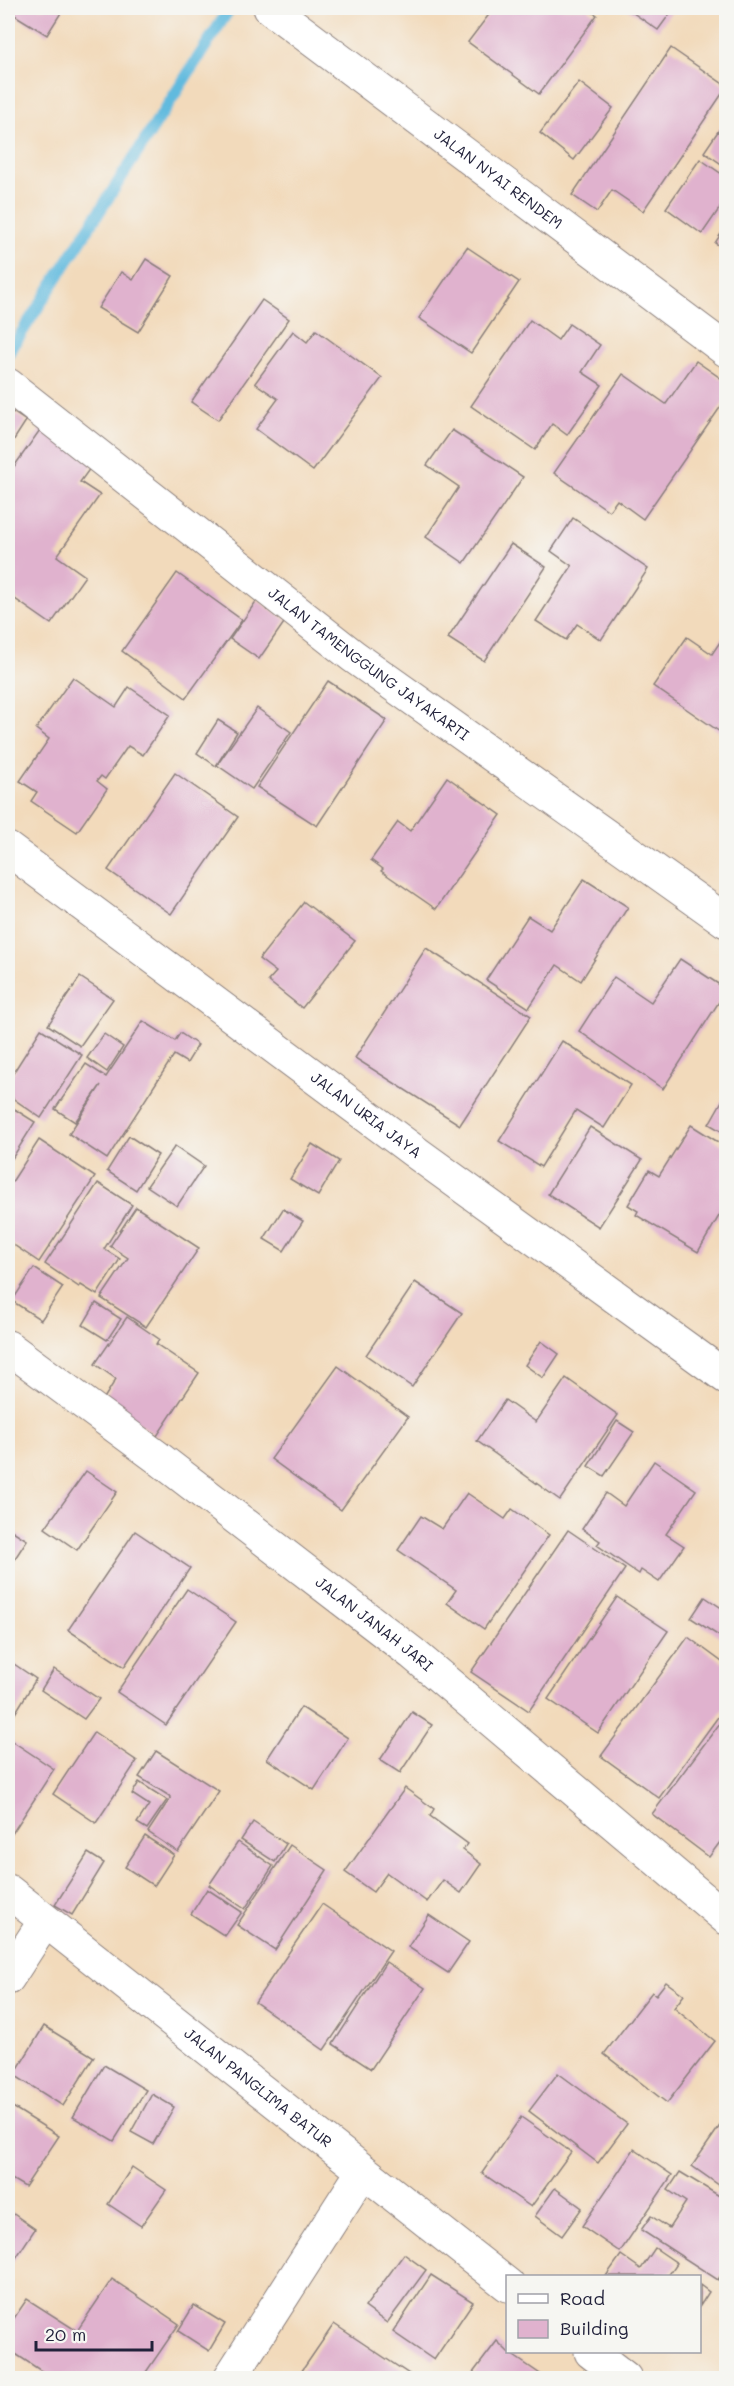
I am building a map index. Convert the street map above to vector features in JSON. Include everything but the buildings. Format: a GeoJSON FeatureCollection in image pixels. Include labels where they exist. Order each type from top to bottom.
{"type":"FeatureCollection","features":[{"type":"Feature","properties":{"kind":"street","name":"JALAN NYAI RENDEM"},"geometry":{"type":"LineString","coordinates":[[270,8],[726,350]]}},
{"type":"Feature","properties":{"kind":"street","name":"JALAN TAMENGGUNG JAYAKARTI"},"geometry":{"type":"LineString","coordinates":[[14,389],[353,656],[726,921]]}},
{"type":"Feature","properties":{"kind":"street","name":"JALAN URIA JAYA"},"geometry":{"type":"LineString","coordinates":[[8,849],[418,1154],[726,1377]]}},
{"type":"Feature","properties":{"kind":"street","name":"JALAN JANAH JARI"},"geometry":{"type":"LineString","coordinates":[[8,1347],[157,1457],[412,1653],[726,1918]]}},
{"type":"Feature","properties":{"kind":"street","name":"JALAN PANGLIMA BATUR"},"geometry":{"type":"LineString","coordinates":[[8,1891],[506,2284]]}},
{"type":"Feature","properties":{"kind":"street"},"geometry":{"type":"LineString","coordinates":[[8,1978],[45,1921]]}},
{"type":"Feature","properties":{"kind":"street"},"geometry":{"type":"LineString","coordinates":[[230,2379],[363,2171]]}},
{"type":"Feature","properties":{"kind":"street"},"geometry":{"type":"LineString","coordinates":[[592,2353],[625,2379]]}},
{"type":"Feature","properties":{"kind":"waterway"},"geometry":{"type":"LineString","coordinates":[[8,354],[230,8]]}}]}
